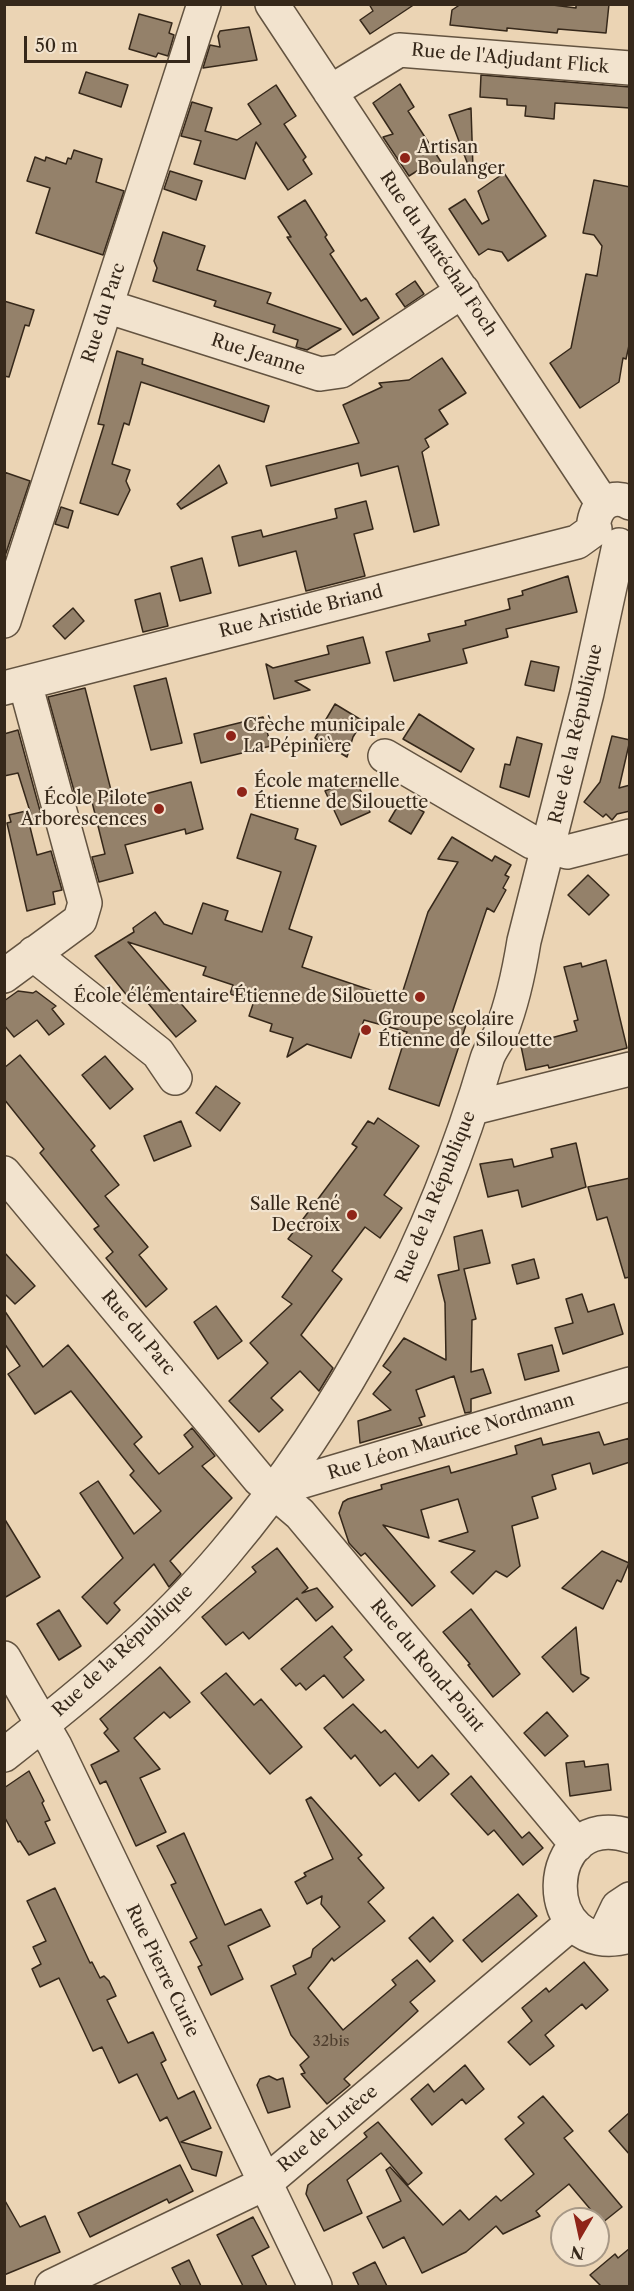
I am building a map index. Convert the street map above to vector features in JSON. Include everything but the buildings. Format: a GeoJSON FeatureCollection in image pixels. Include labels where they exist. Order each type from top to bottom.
{"type":"FeatureCollection","features":[{"type":"Feature","properties":{"kind":"street","name":"Rue du Parc"},"geometry":{"type":"LineString","coordinates":[[4,621],[204,4]]}},
{"type":"Feature","properties":{"kind":"street","name":"Rue du Maréchal Foch"},"geometry":{"type":"LineString","coordinates":[[272,4],[463,291],[619,515]]}},
{"type":"Feature","properties":{"kind":"street","name":"Rue de l'Adjudant Flick"},"geometry":{"type":"LineString","coordinates":[[330,92],[399,50],[630,68]]}},
{"type":"Feature","properties":{"kind":"street","name":"Rue Jeanne"},"geometry":{"type":"LineString","coordinates":[[106,306],[320,374],[341,371],[463,291]]}},
{"type":"Feature","properties":{"kind":"street","name":"Rue Aristide Briand"},"geometry":{"type":"LineString","coordinates":[[15,685],[577,542],[619,515]]}},
{"type":"Feature","properties":{"kind":"street","name":"Rue de la République"},"geometry":{"type":"LineString","coordinates":[[4,1755],[158,1624],[224,1555],[316,1431],[394,1298],[419,1248],[473,1108],[488,1054],[500,1034],[519,971],[524,941],[587,693],[619,515]]}},
{"type":"Feature","properties":{"kind":"street"},"geometry":{"type":"LineString","coordinates":[[4,976],[80,920],[85,903],[15,685]]}},
{"type":"Feature","properties":{"kind":"street"},"geometry":{"type":"LineString","coordinates":[[385,756],[532,842],[549,848],[567,852],[630,836]]}},
{"type":"Feature","properties":{"kind":"street"},"geometry":{"type":"LineString","coordinates":[[34,953],[158,1053],[175,1078]]}},
{"type":"Feature","properties":{"kind":"street"},"geometry":{"type":"LineString","coordinates":[[473,1108],[630,1070]]}},
{"type":"Feature","properties":{"kind":"street","name":"Rue du Parc"},"geometry":{"type":"LineString","coordinates":[[4,1173],[259,1479],[273,1491]]}},
{"type":"Feature","properties":{"kind":"street","name":"Rue Léon Maurice Nordmann"},"geometry":{"type":"LineString","coordinates":[[273,1491],[630,1383]]}},
{"type":"Feature","properties":{"kind":"street","name":"Rue du Rond-Point"},"geometry":{"type":"LineString","coordinates":[[273,1491],[300,1514],[577,1845]]}},
{"type":"Feature","properties":{"kind":"street","name":"Rue Pierre Curie"},"geometry":{"type":"LineString","coordinates":[[4,1658],[43,1724],[315,2286]]}},
{"type":"Feature","properties":{"kind":"street"},"geometry":{"type":"LineString","coordinates":[[630,1836],[605,1833],[590,1837],[577,1845],[565,1858],[559,1875],[558,1892],[562,1909],[572,1923],[586,1933],[601,1939],[618,1939],[618,1906],[630,1899]]}},
{"type":"Feature","properties":{"kind":"street","name":"Rue de Lutèce"},"geometry":{"type":"LineString","coordinates":[[52,2286],[264,2184],[572,1923]]}},
{"type":"Feature","properties":{"kind":"place","name":"Artisan Boulanger"},"geometry":{"type":"Point","coordinates":[405,158]}},
{"type":"Feature","properties":{"kind":"place","name":"Crèche municipale La Pépinière"},"geometry":{"type":"Point","coordinates":[231,736]}},
{"type":"Feature","properties":{"kind":"place","name":"École maternelle Étienne de Silouette"},"geometry":{"type":"Point","coordinates":[242,792]}},
{"type":"Feature","properties":{"kind":"place","name":"École Pilote Arborescences"},"geometry":{"type":"Point","coordinates":[159,809]}},
{"type":"Feature","properties":{"kind":"place","name":"École élémentaire Étienne de Silouette"},"geometry":{"type":"Point","coordinates":[420,997]}},
{"type":"Feature","properties":{"kind":"place","name":"Groupe scolaire Étienne de Silouette"},"geometry":{"type":"Point","coordinates":[366,1030]}},
{"type":"Feature","properties":{"kind":"place","name":"Salle René Decroix"},"geometry":{"type":"Point","coordinates":[352,1215]}}]}
